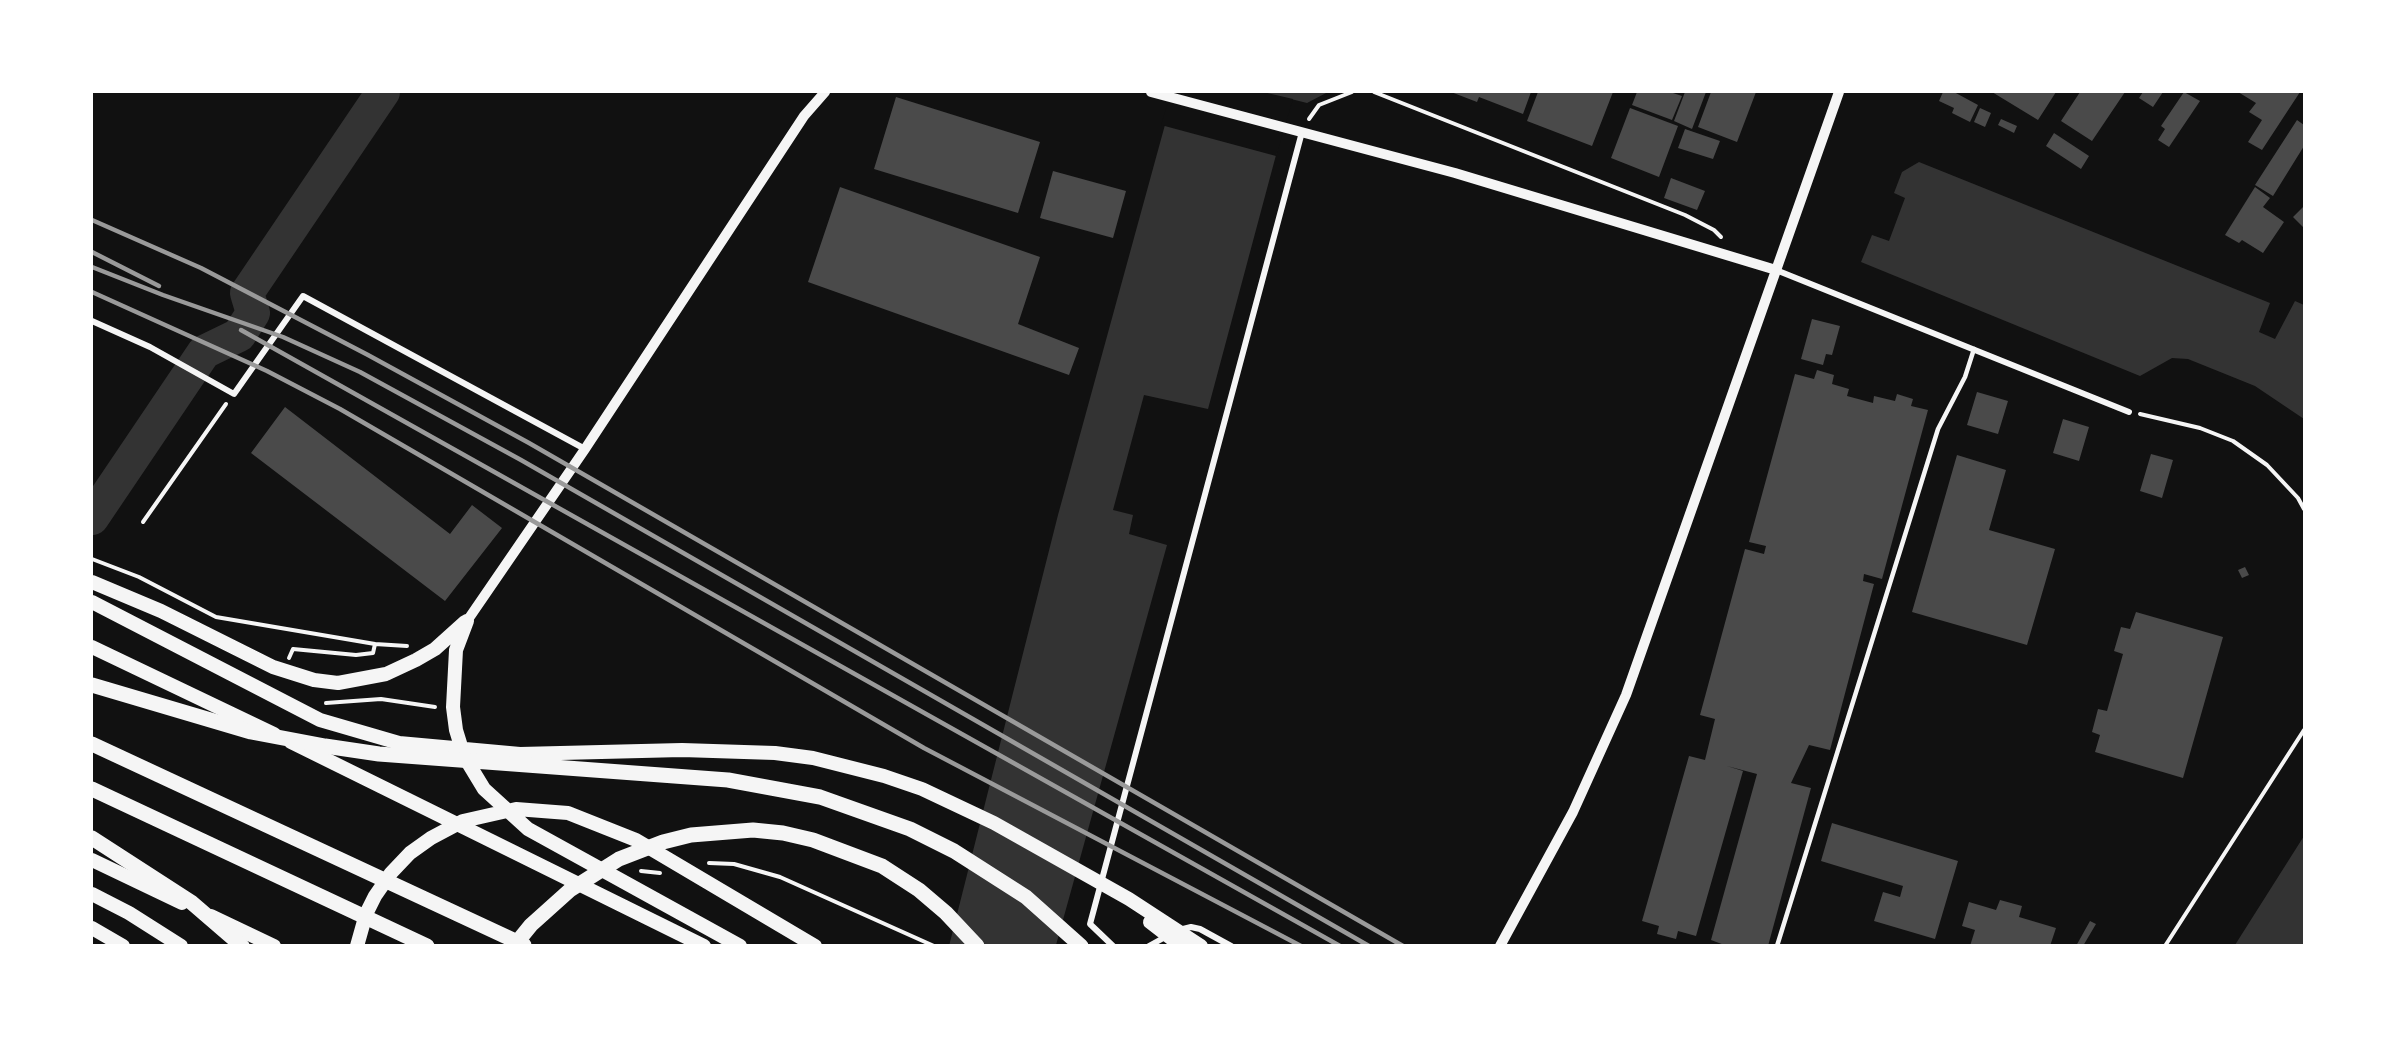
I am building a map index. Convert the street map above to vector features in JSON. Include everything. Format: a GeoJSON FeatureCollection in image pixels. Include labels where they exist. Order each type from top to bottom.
{"type":"FeatureCollection","features":[{"type":"Feature","properties":{"kind":"highway"},"geometry":{"type":"LineString","coordinates":[[92,582],[134,599],[273,667],[314,680],[338,682],[386,674],[435,649],[467,621]]}},
{"type":"Feature","properties":{"kind":"highway"},"geometry":{"type":"LineString","coordinates":[[92,602],[320,720],[399,743],[434,748],[520,754],[727,750],[813,758],[874,774],[922,789],[1028,842],[1129,899],[1201,945]]}},
{"type":"Feature","properties":{"kind":"highway"},"geometry":{"type":"LineString","coordinates":[[467,621],[456,650],[453,707],[456,730],[464,756],[484,789],[528,829],[740,945]]}},
{"type":"Feature","properties":{"kind":"highway"},"geometry":{"type":"LineString","coordinates":[[92,647],[704,945]]}},
{"type":"Feature","properties":{"kind":"highway"},"geometry":{"type":"LineString","coordinates":[[92,685],[251,732],[347,749],[402,756],[728,780],[820,797],[910,830],[954,851],[1026,897],[1081,945]]}},
{"type":"Feature","properties":{"kind":"highway"},"geometry":{"type":"LineString","coordinates":[[92,744],[526,945]]}},
{"type":"Feature","properties":{"kind":"highway"},"geometry":{"type":"LineString","coordinates":[[92,789],[427,945]]}},
{"type":"Feature","properties":{"kind":"highway"},"geometry":{"type":"LineString","coordinates":[[357,945],[366,914],[375,896],[391,873],[410,853],[430,838],[463,821],[516,809],[568,813],[594,821],[636,840],[815,945]]}},
{"type":"Feature","properties":{"kind":"highway"},"geometry":{"type":"LineString","coordinates":[[514,945],[531,925],[570,890],[620,859],[655,844],[691,835],[753,831],[783,833],[813,840],[882,866],[918,890],[946,913],[977,945]]}},
{"type":"Feature","properties":{"kind":"highway"},"geometry":{"type":"LineString","coordinates":[[92,838],[191,902],[242,945]]}},
{"type":"Feature","properties":{"kind":"highway"},"geometry":{"type":"LineString","coordinates":[[1028,842],[1140,914],[1180,945]]}},
{"type":"Feature","properties":{"kind":"highway"},"geometry":{"type":"LineString","coordinates":[[92,860],[274,945]]}},
{"type":"Feature","properties":{"kind":"highway"},"geometry":{"type":"LineString","coordinates":[[92,894],[129,913],[177,943]]}},
{"type":"Feature","properties":{"kind":"highway"},"geometry":{"type":"LineString","coordinates":[[92,928],[123,945]]}},
{"type":"Feature","properties":{"kind":"street"},"geometry":{"type":"LineString","coordinates":[[467,621],[585,449],[791,136],[825,92]]}},
{"type":"Feature","properties":{"kind":"street"},"geometry":{"type":"LineString","coordinates":[[1153,92],[1455,173],[1776,270],[2129,412]]}},
{"type":"Feature","properties":{"kind":"street"},"geometry":{"type":"LineString","coordinates":[[1500,945],[1573,812],[1626,695],[1839,92]]}},
{"type":"Feature","properties":{"kind":"street"},"geometry":{"type":"LineString","coordinates":[[1113,945],[1090,924],[1302,131]]}},
{"type":"Feature","properties":{"kind":"street"},"geometry":{"type":"LineString","coordinates":[[92,321],[150,346],[234,394],[303,296],[585,449]]}},
{"type":"Feature","properties":{"kind":"street"},"geometry":{"type":"LineString","coordinates":[[1149,945],[1191,927],[1200,929],[1231,945]]}},
{"type":"Feature","properties":{"kind":"lane"},"geometry":{"type":"LineString","coordinates":[[1777,945],[1938,429],[1965,377],[1974,349]]}},
{"type":"Feature","properties":{"kind":"path"},"geometry":{"type":"LineString","coordinates":[[1302,131],[1318,105],[1352,92]]}},
{"type":"Feature","properties":{"kind":"path"},"geometry":{"type":"LineString","coordinates":[[1374,92],[1684,215],[1714,230],[1741,260]]}},
{"type":"Feature","properties":{"kind":"path"},"geometry":{"type":"LineString","coordinates":[[143,522],[234,394]]}},
{"type":"Feature","properties":{"kind":"path"},"geometry":{"type":"LineString","coordinates":[[2129,412],[2200,428],[2233,441],[2267,465],[2298,498],[2304,509]]}},
{"type":"Feature","properties":{"kind":"path"},"geometry":{"type":"LineString","coordinates":[[92,559],[139,577],[216,617],[375,644],[373,653],[356,655],[293,649]]}},
{"type":"Feature","properties":{"kind":"path"},"geometry":{"type":"LineString","coordinates":[[318,702],[338,703],[381,699],[435,707]]}},
{"type":"Feature","properties":{"kind":"path"},"geometry":{"type":"LineString","coordinates":[[2165,945],[2304,730]]}},
{"type":"Feature","properties":{"kind":"path"},"geometry":{"type":"LineString","coordinates":[[703,863],[734,864],[765,872],[934,945]]}},
{"type":"Feature","properties":{"kind":"path"},"geometry":{"type":"LineString","coordinates":[[633,869],[642,872],[665,872]]}},
{"type":"Feature","properties":{"kind":"shaded area"},"geometry":{"type":"Polygon","coordinates":[[[1174,92],[1328,92],[1307,103],[1291,99],[1208,409],[1144,395],[1113,510],[1133,515],[1129,534],[1167,545],[1056,945],[949,946],[1058,515],[1174,92]]]}},
{"type":"Feature","properties":{"kind":"shaded area"},"geometry":{"type":"Polygon","coordinates":[[[1919,162],[2270,303],[2259,332],[2275,339],[2295,301],[2304,305],[2304,419],[2255,386],[2188,359],[2172,358],[2140,376],[1861,262],[1872,235],[1889,241],[1905,198],[1894,193],[1902,172],[1919,162]]]}},
{"type":"Feature","properties":{"kind":"shaded area"},"geometry":{"type":"Polygon","coordinates":[[[2304,836],[2304,945],[2235,945],[2304,836]]]}},
{"type":"Feature","properties":{"kind":"pier"},"geometry":{"type":"Polygon","coordinates":[[[1171,92],[1263,92],[1293,99],[1276,156],[1161,125],[1171,92]]]}},
{"type":"Feature","properties":{"kind":"building"},"geometry":{"type":"Polygon","coordinates":[[[1451,92],[1531,92],[1523,114],[1479,97],[1477,102],[1451,92]]]}},
{"type":"Feature","properties":{"kind":"building"},"geometry":{"type":"Polygon","coordinates":[[[1538,92],[1613,92],[1592,146],[1527,121],[1538,92]]]}},
{"type":"Feature","properties":{"kind":"building"},"geometry":{"type":"Polygon","coordinates":[[[1637,92],[1670,92],[1682,96],[1672,120],[1632,105],[1637,92]]]}},
{"type":"Feature","properties":{"kind":"building"},"geometry":{"type":"Polygon","coordinates":[[[1685,92],[1706,92],[1692,129],[1674,121],[1685,92]]]}},
{"type":"Feature","properties":{"kind":"building"},"geometry":{"type":"Polygon","coordinates":[[[1711,92],[1756,92],[1737,142],[1698,127],[1711,92]]]}},
{"type":"Feature","properties":{"kind":"building"},"geometry":{"type":"Polygon","coordinates":[[[1943,92],[1954,92],[1978,105],[1970,122],[1952,113],[1954,108],[1939,101],[1943,92]]]}},
{"type":"Feature","properties":{"kind":"building"},"geometry":{"type":"Polygon","coordinates":[[[1992,92],[2056,92],[2038,120],[1992,92]]]}},
{"type":"Feature","properties":{"kind":"building"},"geometry":{"type":"Polygon","coordinates":[[[2080,92],[2125,92],[2092,141],[2061,121],[2080,92]]]}},
{"type":"Feature","properties":{"kind":"building"},"geometry":{"type":"Polygon","coordinates":[[[2143,92],[2163,92],[2153,107],[2139,98],[2143,92]]]}},
{"type":"Feature","properties":{"kind":"building"},"geometry":{"type":"Polygon","coordinates":[[[2184,92],[2200,101],[2169,147],[2158,140],[2165,129],[2161,126],[2184,92]]]}},
{"type":"Feature","properties":{"kind":"building"},"geometry":{"type":"Polygon","coordinates":[[[2238,92],[2300,92],[2262,150],[2248,142],[2262,120],[2249,112],[2256,103],[2238,92]]]}},
{"type":"Feature","properties":{"kind":"building"},"geometry":{"type":"Polygon","coordinates":[[[896,97],[1040,142],[1018,213],[874,169],[896,97]]]}},
{"type":"Feature","properties":{"kind":"building"},"geometry":{"type":"Polygon","coordinates":[[[1630,108],[1678,126],[1659,177],[1611,158],[1630,108]]]}},
{"type":"Feature","properties":{"kind":"building"},"geometry":{"type":"Polygon","coordinates":[[[1980,108],[1991,113],[1985,127],[1974,122],[1980,108]]]}},
{"type":"Feature","properties":{"kind":"building"},"geometry":{"type":"Polygon","coordinates":[[[2001,119],[2017,126],[2014,133],[1998,125],[2001,119]]]}},
{"type":"Feature","properties":{"kind":"building"},"geometry":{"type":"Polygon","coordinates":[[[2297,120],[2304,125],[2304,146],[2273,196],[2255,185],[2297,120]]]}},
{"type":"Feature","properties":{"kind":"building"},"geometry":{"type":"Polygon","coordinates":[[[1685,129],[1720,141],[1713,159],[1678,148],[1685,129]]]}},
{"type":"Feature","properties":{"kind":"building"},"geometry":{"type":"Polygon","coordinates":[[[2054,133],[2089,156],[2081,169],[2046,146],[2054,133]]]}},
{"type":"Feature","properties":{"kind":"building"},"geometry":{"type":"Polygon","coordinates":[[[1053,171],[1126,191],[1113,238],[1040,218],[1053,171]]]}},
{"type":"Feature","properties":{"kind":"building"},"geometry":{"type":"Polygon","coordinates":[[[1671,178],[1705,191],[1697,210],[1664,198],[1671,178]]]}},
{"type":"Feature","properties":{"kind":"building"},"geometry":{"type":"Polygon","coordinates":[[[840,187],[1040,257],[1018,324],[1079,348],[1069,375],[808,282],[840,187]]]}},
{"type":"Feature","properties":{"kind":"building"},"geometry":{"type":"Polygon","coordinates":[[[2255,187],[2270,198],[2263,207],[2284,222],[2263,253],[2242,240],[2239,243],[2225,235],[2255,187]]]}},
{"type":"Feature","properties":{"kind":"building"},"geometry":{"type":"Polygon","coordinates":[[[2304,206],[2304,228],[2293,217],[2304,206]]]}},
{"type":"Feature","properties":{"kind":"building"},"geometry":{"type":"Polygon","coordinates":[[[1812,319],[1840,326],[1832,355],[1826,354],[1823,365],[1801,359],[1812,319]]]}},
{"type":"Feature","properties":{"kind":"building"},"geometry":{"type":"Polygon","coordinates":[[[1817,370],[1834,375],[1832,384],[1849,389],[1847,396],[1873,403],[1874,396],[1895,401],[1897,394],[1913,399],[1911,406],[1928,410],[1882,579],[1864,574],[1863,581],[1874,584],[1830,750],[1809,745],[1791,783],[1811,788],[1768,946],[1727,946],[1711,940],[1757,774],[1727,766],[1743,771],[1696,936],[1678,931],[1676,939],[1657,934],[1659,926],[1642,921],[1689,756],[1705,760],[1715,719],[1700,715],[1745,549],[1764,554],[1766,546],[1749,542],[1795,374],[1814,379],[1817,370]]]}},
{"type":"Feature","properties":{"kind":"building"},"geometry":{"type":"Polygon","coordinates":[[[1977,392],[2008,401],[1998,434],[1967,425],[1977,392]]]}},
{"type":"Feature","properties":{"kind":"building"},"geometry":{"type":"Polygon","coordinates":[[[285,407],[450,534],[472,505],[502,528],[445,601],[251,453],[285,407]]]}},
{"type":"Feature","properties":{"kind":"building"},"geometry":{"type":"Polygon","coordinates":[[[2063,419],[2089,427],[2079,461],[2053,453],[2063,419]]]}},
{"type":"Feature","properties":{"kind":"building"},"geometry":{"type":"Polygon","coordinates":[[[2151,454],[2173,460],[2162,498],[2140,491],[2151,454]]]}},
{"type":"Feature","properties":{"kind":"building"},"geometry":{"type":"Polygon","coordinates":[[[1957,455],[2006,470],[1989,530],[2055,549],[2027,645],[1912,612],[1957,455]]]}},
{"type":"Feature","properties":{"kind":"building"},"geometry":{"type":"Polygon","coordinates":[[[2245,567],[2249,575],[2242,578],[2238,570],[2245,567]]]}},
{"type":"Feature","properties":{"kind":"building"},"geometry":{"type":"Polygon","coordinates":[[[2136,612],[2223,637],[2183,778],[2095,752],[2100,735],[2092,732],[2098,709],[2107,711],[2123,654],[2114,651],[2121,627],[2130,629],[2136,612]]]}},
{"type":"Feature","properties":{"kind":"building"},"geometry":{"type":"Polygon","coordinates":[[[1832,823],[1958,861],[1935,939],[1874,921],[1883,892],[1900,897],[1903,886],[1821,861],[1832,823]]]}},
{"type":"Feature","properties":{"kind":"building"},"geometry":{"type":"Polygon","coordinates":[[[2000,900],[2022,906],[2019,917],[2056,928],[2050,946],[1970,946],[1975,930],[1962,926],[1969,902],[1996,910],[2000,900]]]}},
{"type":"Feature","properties":{"kind":"building"},"geometry":{"type":"Polygon","coordinates":[[[2090,921],[2096,924],[2083,946],[2076,946],[2090,921]]]}},
{"type":"Feature","properties":{"kind":"waterway"},"geometry":{"type":"LineString","coordinates":[[92,518],[204,352],[239,335],[253,313],[247,293],[383,92]]}},
{"type":"Feature","properties":{"kind":"railway"},"geometry":{"type":"LineString","coordinates":[[92,220],[201,268],[368,355],[529,443],[1403,946]]}},
{"type":"Feature","properties":{"kind":"railway"},"geometry":{"type":"LineString","coordinates":[[92,252],[159,286]]}},
{"type":"Feature","properties":{"kind":"railway"},"geometry":{"type":"LineString","coordinates":[[92,267],[163,295],[283,337],[360,372],[521,460],[1369,946]]}},
{"type":"Feature","properties":{"kind":"railway"},"geometry":{"type":"LineString","coordinates":[[92,292],[267,371],[340,409],[924,748],[1301,946]]}},
{"type":"Feature","properties":{"kind":"railway"},"geometry":{"type":"LineString","coordinates":[[241,330],[1340,946]]}}]}
